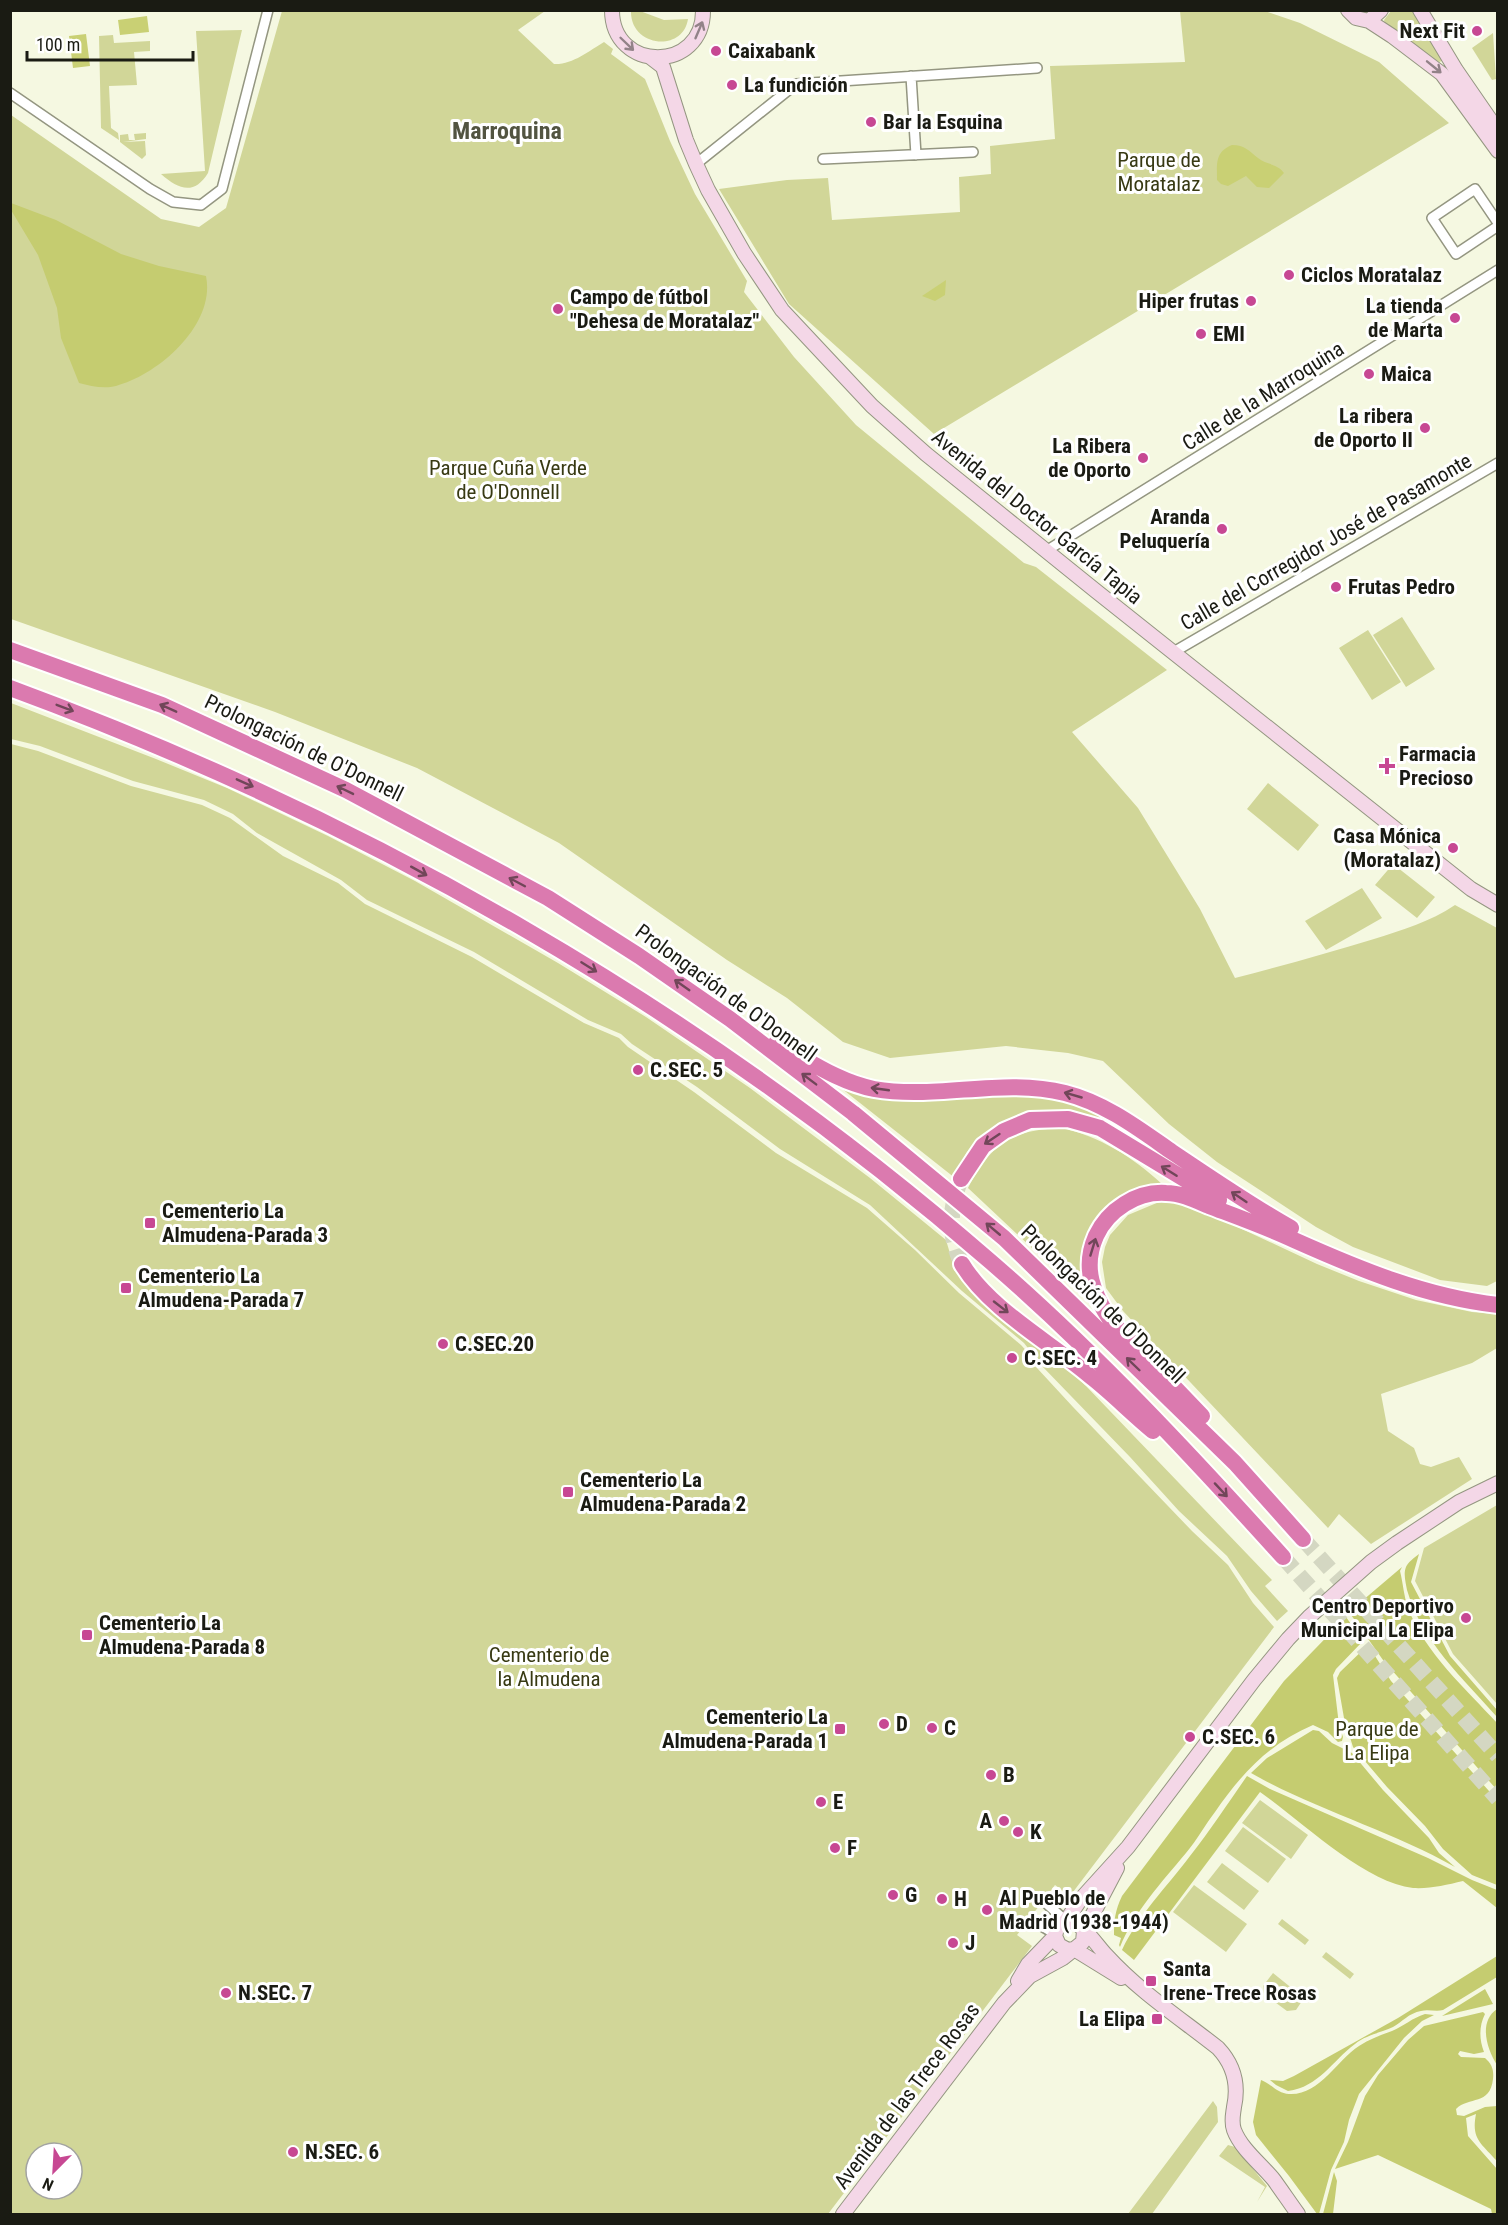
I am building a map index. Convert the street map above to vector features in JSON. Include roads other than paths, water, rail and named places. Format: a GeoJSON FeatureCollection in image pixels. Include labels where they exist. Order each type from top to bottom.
{"type":"FeatureCollection","features":[{"type":"Feature","properties":{"kind":"highway","name":"Prolongación de O'Donnell"},"geometry":{"type":"LineString","coordinates":[[10,650],[162,705],[345,790],[548,898],[639,956],[730,1019],[853,1113],[1004,1238],[1235,1463],[1303,1539]]}},
{"type":"Feature","properties":{"kind":"highway"},"geometry":{"type":"LineString","coordinates":[[10,688],[124,731],[299,808],[514,922],[683,1026],[843,1141],[992,1262],[1100,1363],[1282,1557]]}},
{"type":"Feature","properties":{"kind":"highway"},"geometry":{"type":"LineString","coordinates":[[730,1019],[828,1073],[874,1089],[914,1093],[1023,1087],[1064,1093],[1084,1099],[1126,1121],[1254,1207],[1302,1234],[1342,1262]]}},
{"type":"Feature","properties":{"kind":"highway"},"geometry":{"type":"LineString","coordinates":[[962,1179],[982,1146],[1004,1131],[1030,1120],[1068,1119],[1100,1128],[1256,1222]]}},
{"type":"Feature","properties":{"kind":"highway"},"geometry":{"type":"LineString","coordinates":[[1235,1463],[1208,1422],[1111,1321],[1095,1295],[1091,1281],[1090,1257],[1098,1234],[1110,1216],[1128,1202],[1147,1194],[1167,1192],[1179,1195],[1256,1222],[1342,1262],[1386,1279],[1445,1295],[1497,1305]]}},
{"type":"Feature","properties":{"kind":"highway"},"geometry":{"type":"LineString","coordinates":[[962,1264],[970,1278],[988,1296],[1091,1376],[1152,1430],[1181,1447]]}},
{"type":"Feature","properties":{"kind":"street"},"geometry":{"type":"LineString","coordinates":[[10,93],[150,189],[173,202],[201,205],[222,189],[268,10]]}},
{"type":"Feature","properties":{"kind":"street"},"geometry":{"type":"LineString","coordinates":[[612,10],[613,23],[618,35],[626,45],[635,52],[666,61],[683,51],[697,37],[704,10]]}},
{"type":"Feature","properties":{"kind":"street"},"geometry":{"type":"LineString","coordinates":[[1348,10],[1356,18],[1369,21],[1442,74],[1497,151]]}},
{"type":"Feature","properties":{"kind":"street"},"geometry":{"type":"LineString","coordinates":[[1369,21],[1381,10]]}},
{"type":"Feature","properties":{"kind":"street"},"geometry":{"type":"LineString","coordinates":[[1420,10],[1456,70],[1497,131]]}},
{"type":"Feature","properties":{"kind":"street","name":"Avenida del Doctor García Tapia"},"geometry":{"type":"LineString","coordinates":[[666,61],[686,140],[708,190],[744,253],[782,310],[872,406],[926,454],[1172,653],[1471,889],[1497,905]]}},
{"type":"Feature","properties":{"kind":"street"},"geometry":{"type":"LineString","coordinates":[[696,164],[796,84],[1037,68]]}},
{"type":"Feature","properties":{"kind":"street"},"geometry":{"type":"LineString","coordinates":[[912,76],[916,155]]}},
{"type":"Feature","properties":{"kind":"street"},"geometry":{"type":"LineString","coordinates":[[823,159],[973,152]]}},
{"type":"Feature","properties":{"kind":"street"},"geometry":{"type":"LineString","coordinates":[[1474,189],[1497,225],[1456,254],[1432,218],[1474,189]]}},
{"type":"Feature","properties":{"kind":"street","name":"Calle de la Marroquina"},"geometry":{"type":"LineString","coordinates":[[1046,551],[1497,270]]}},
{"type":"Feature","properties":{"kind":"street","name":"Calle del Corregidor José de Pasamonte"},"geometry":{"type":"LineString","coordinates":[[1172,653],[1497,463]]}},
{"type":"Feature","properties":{"kind":"street","name":"Avenida de las Trece Rosas"},"geometry":{"type":"LineString","coordinates":[[1004,2003],[1028,1964],[1055,1935],[1080,1900],[1128,1847],[1274,1655],[1309,1617],[1371,1562],[1397,1543],[1459,1502],[1497,1483]]}},
{"type":"Feature","properties":{"kind":"street","name":"Avenida de las Trece Rosas"},"geometry":{"type":"LineString","coordinates":[[843,2214],[1004,2003],[1024,1981],[1063,1958],[1071,1949],[1083,1942],[1084,1931],[1128,1847]]}},
{"type":"Feature","properties":{"kind":"street"},"geometry":{"type":"LineString","coordinates":[[1048,1905],[1066,1921],[1077,1923],[1138,1987]]}},
{"type":"Feature","properties":{"kind":"street"},"geometry":{"type":"LineString","coordinates":[[1035,1922],[1055,1935],[1059,1945],[1071,1949],[1138,1987],[1218,2048],[1233,2068],[1236,2085],[1233,2129],[1298,2214]]}},
{"type":"Feature","properties":{"kind":"tunnel"},"geometry":{"type":"LineString","coordinates":[[961,1179],[952,1211],[952,1232],[962,1264]]}},
{"type":"Feature","properties":{"kind":"tunnel"},"geometry":{"type":"LineString","coordinates":[[1303,1539],[1498,1756]]}},
{"type":"Feature","properties":{"kind":"tunnel"},"geometry":{"type":"LineString","coordinates":[[1283,1557],[1498,1799]]}},
{"type":"Feature","properties":{"kind":"place","name":"Next Fit"},"geometry":{"type":"Point","coordinates":[1477,31]}},
{"type":"Feature","properties":{"kind":"place","name":"Caixabank"},"geometry":{"type":"Point","coordinates":[716,51]}},
{"type":"Feature","properties":{"kind":"place","name":"La fundición"},"geometry":{"type":"Point","coordinates":[732,85]}},
{"type":"Feature","properties":{"kind":"place","name":"Bar la Esquina"},"geometry":{"type":"Point","coordinates":[871,122]}},
{"type":"Feature","properties":{"kind":"place","name":"Ciclos Moratalaz"},"geometry":{"type":"Point","coordinates":[1289,275]}},
{"type":"Feature","properties":{"kind":"place","name":"Hiper frutas"},"geometry":{"type":"Point","coordinates":[1251,301]}},
{"type":"Feature","properties":{"kind":"place","name":"Campo de fútbol \"Dehesa de Moratalaz\""},"geometry":{"type":"Point","coordinates":[558,309]}},
{"type":"Feature","properties":{"kind":"place","name":"La tienda de Marta"},"geometry":{"type":"Point","coordinates":[1455,318]}},
{"type":"Feature","properties":{"kind":"place","name":"EMI"},"geometry":{"type":"Point","coordinates":[1201,334]}},
{"type":"Feature","properties":{"kind":"place","name":"Maica"},"geometry":{"type":"Point","coordinates":[1369,374]}},
{"type":"Feature","properties":{"kind":"place","name":"La ribera de Oporto II"},"geometry":{"type":"Point","coordinates":[1425,428]}},
{"type":"Feature","properties":{"kind":"place","name":"La Ribera de Oporto"},"geometry":{"type":"Point","coordinates":[1143,458]}},
{"type":"Feature","properties":{"kind":"place","name":"Aranda Peluquería"},"geometry":{"type":"Point","coordinates":[1222,529]}},
{"type":"Feature","properties":{"kind":"place","name":"Frutas Pedro"},"geometry":{"type":"Point","coordinates":[1336,587]}},
{"type":"Feature","properties":{"kind":"place","name":"Farmacia Precioso"},"geometry":{"type":"Point","coordinates":[1387,766]}},
{"type":"Feature","properties":{"kind":"place","name":"Casa Mónica (Moratalaz)"},"geometry":{"type":"Point","coordinates":[1453,848]}},
{"type":"Feature","properties":{"kind":"place","name":"C.SEC. 5"},"geometry":{"type":"Point","coordinates":[638,1070]}},
{"type":"Feature","properties":{"kind":"place","name":"Cementerio La Almudena-Parada 3"},"geometry":{"type":"Point","coordinates":[150,1223]}},
{"type":"Feature","properties":{"kind":"place","name":"Cementerio La Almudena-Parada 7"},"geometry":{"type":"Point","coordinates":[126,1288]}},
{"type":"Feature","properties":{"kind":"place","name":"C.SEC.20"},"geometry":{"type":"Point","coordinates":[443,1344]}},
{"type":"Feature","properties":{"kind":"place","name":"C.SEC. 4"},"geometry":{"type":"Point","coordinates":[1012,1358]}},
{"type":"Feature","properties":{"kind":"place","name":"Cementerio La Almudena-Parada 2"},"geometry":{"type":"Point","coordinates":[568,1492]}},
{"type":"Feature","properties":{"kind":"place","name":"Centro Deportivo Municipal La Elipa"},"geometry":{"type":"Point","coordinates":[1466,1618]}},
{"type":"Feature","properties":{"kind":"place","name":"Cementerio La Almudena-Parada 8"},"geometry":{"type":"Point","coordinates":[87,1635]}},
{"type":"Feature","properties":{"kind":"place","name":"D"},"geometry":{"type":"Point","coordinates":[884,1724]}},
{"type":"Feature","properties":{"kind":"place","name":"C"},"geometry":{"type":"Point","coordinates":[932,1728]}},
{"type":"Feature","properties":{"kind":"place","name":"Cementerio La Almudena-Parada 1"},"geometry":{"type":"Point","coordinates":[840,1729]}},
{"type":"Feature","properties":{"kind":"place","name":"C.SEC. 6"},"geometry":{"type":"Point","coordinates":[1190,1737]}},
{"type":"Feature","properties":{"kind":"place","name":"B"},"geometry":{"type":"Point","coordinates":[991,1775]}},
{"type":"Feature","properties":{"kind":"place","name":"E"},"geometry":{"type":"Point","coordinates":[821,1802]}},
{"type":"Feature","properties":{"kind":"place","name":"A"},"geometry":{"type":"Point","coordinates":[1004,1821]}},
{"type":"Feature","properties":{"kind":"place","name":"K"},"geometry":{"type":"Point","coordinates":[1018,1832]}},
{"type":"Feature","properties":{"kind":"place","name":"F"},"geometry":{"type":"Point","coordinates":[835,1848]}},
{"type":"Feature","properties":{"kind":"place","name":"G"},"geometry":{"type":"Point","coordinates":[893,1895]}},
{"type":"Feature","properties":{"kind":"place","name":"H"},"geometry":{"type":"Point","coordinates":[942,1899]}},
{"type":"Feature","properties":{"kind":"place","name":"Al Pueblo de Madrid (1938-1944)"},"geometry":{"type":"Point","coordinates":[987,1910]}},
{"type":"Feature","properties":{"kind":"place","name":"J"},"geometry":{"type":"Point","coordinates":[953,1943]}},
{"type":"Feature","properties":{"kind":"place","name":"Santa Irene-Trece Rosas"},"geometry":{"type":"Point","coordinates":[1151,1981]}},
{"type":"Feature","properties":{"kind":"place","name":"N.SEC. 7"},"geometry":{"type":"Point","coordinates":[226,1993]}},
{"type":"Feature","properties":{"kind":"place","name":"La Elipa"},"geometry":{"type":"Point","coordinates":[1157,2019]}},
{"type":"Feature","properties":{"kind":"place","name":"N.SEC. 6"},"geometry":{"type":"Point","coordinates":[293,2152]}},
{"type":"Feature","properties":{"kind":"district","name":"Marroquina"},"geometry":{"type":"Point","coordinates":[507,131]}},
{"type":"Feature","properties":{"kind":"park label","name":"Parque de Moratalaz"},"geometry":{"type":"Point","coordinates":[1159,172]}},
{"type":"Feature","properties":{"kind":"park label","name":"Parque Cuña Verde de O'Donnell"},"geometry":{"type":"Point","coordinates":[508,480]}},
{"type":"Feature","properties":{"kind":"park label","name":"Cementerio de la Almudena"},"geometry":{"type":"Point","coordinates":[549,1667]}},
{"type":"Feature","properties":{"kind":"park label","name":"Parque de La Elipa"},"geometry":{"type":"Point","coordinates":[1377,1741]}}]}
